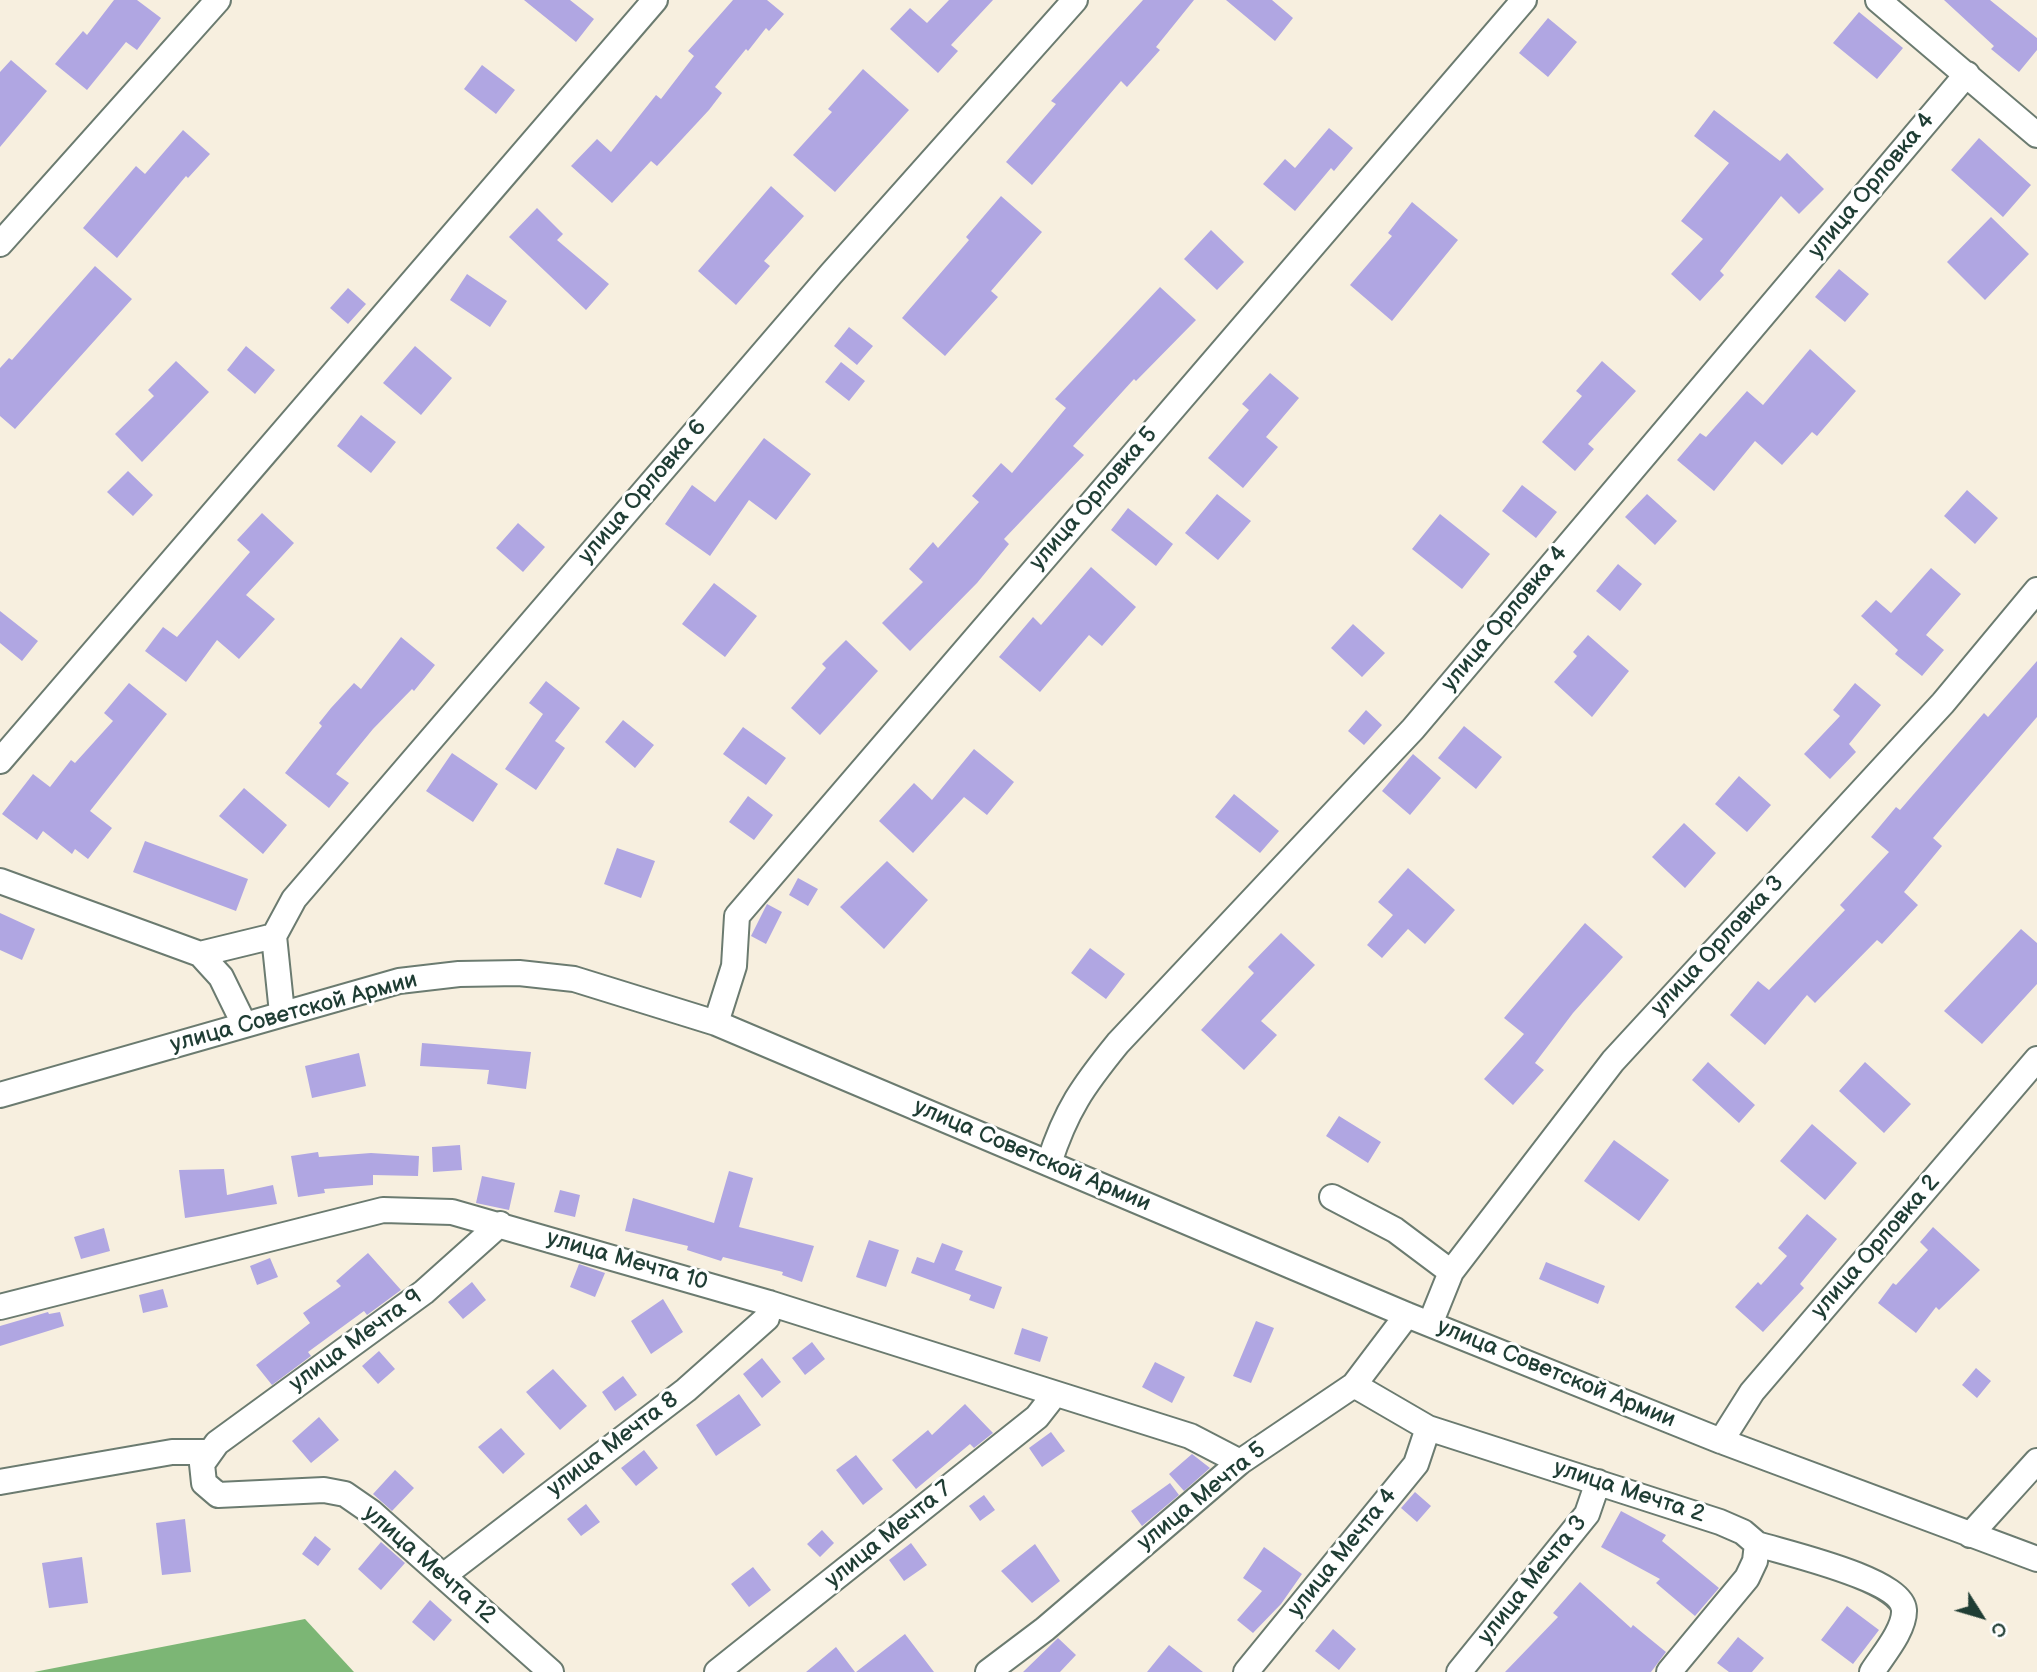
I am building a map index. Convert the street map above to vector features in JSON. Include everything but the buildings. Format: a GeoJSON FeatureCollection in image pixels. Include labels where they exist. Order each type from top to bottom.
{"type":"FeatureCollection","features":[{"type":"Feature","properties":{"kind":"street"},"geometry":{"type":"LineString","coordinates":[[0,244],[218,0]]}},
{"type":"Feature","properties":{"kind":"street"},"geometry":{"type":"LineString","coordinates":[[0,761],[656,0]]}},
{"type":"Feature","properties":{"kind":"street","name":"улица Орловка 6"},"geometry":{"type":"LineString","coordinates":[[274,936],[294,899],[831,274],[1075,0]]}},
{"type":"Feature","properties":{"kind":"street","name":"улица Орловка 5"},"geometry":{"type":"LineString","coordinates":[[716,1023],[734,966],[737,916],[1524,0]]}},
{"type":"Feature","properties":{"kind":"street"},"geometry":{"type":"LineString","coordinates":[[1878,0],[2037,135]]}},
{"type":"Feature","properties":{"kind":"street","name":"улица Орловка 4"},"geometry":{"type":"LineString","coordinates":[[1049,1163],[1060,1126],[1078,1092],[1118,1043],[1413,729],[1967,74]]}},
{"type":"Feature","properties":{"kind":"street","name":"улица Орловка 3"},"geometry":{"type":"LineString","coordinates":[[1418,1320],[1451,1272],[1613,1061],[1943,703],[2037,590]]}},
{"type":"Feature","properties":{"kind":"street"},"geometry":{"type":"LineString","coordinates":[[0,881],[200,954],[221,977],[244,1024]]}},
{"type":"Feature","properties":{"kind":"street"},"geometry":{"type":"LineString","coordinates":[[200,954],[274,936],[282,1013]]}},
{"type":"Feature","properties":{"kind":"street","name":"улица Советской Армии"},"geometry":{"type":"LineString","coordinates":[[0,1095],[399,981],[459,974],[519,973],[574,979],[716,1023],[1418,1320],[1721,1441],[2037,1559]]}},
{"type":"Feature","properties":{"kind":"street","name":"улица Орловка 2"},"geometry":{"type":"LineString","coordinates":[[1721,1441],[1752,1392],[2037,1059]]}},
{"type":"Feature","properties":{"kind":"street"},"geometry":{"type":"LineString","coordinates":[[1332,1198],[1395,1230],[1451,1272]]}},
{"type":"Feature","properties":{"kind":"street","name":"улица Мечта 10"},"geometry":{"type":"LineString","coordinates":[[0,1307],[383,1210],[452,1212],[769,1303],[1190,1436],[1240,1462]]}},
{"type":"Feature","properties":{"kind":"street","name":"улица Мечта 9"},"geometry":{"type":"LineString","coordinates":[[207,1452],[424,1292],[499,1224]]}},
{"type":"Feature","properties":{"kind":"street","name":"улица Мечта 8"},"geometry":{"type":"LineString","coordinates":[[443,1576],[685,1390],[767,1318],[769,1303]]}},
{"type":"Feature","properties":{"kind":"street","name":"улица Мечта 5"},"geometry":{"type":"LineString","coordinates":[[988,1672],[1045,1629],[1240,1462],[1354,1385],[1418,1320]]}},
{"type":"Feature","properties":{"kind":"street","name":"улица Мечта 2"},"geometry":{"type":"LineString","coordinates":[[1354,1385],[1428,1428],[1720,1522],[1743,1532],[1756,1544],[1878,1583],[1900,1598],[1904,1612],[1897,1632],[1872,1672]]}},
{"type":"Feature","properties":{"kind":"street","name":"улица Мечта 7"},"geometry":{"type":"LineString","coordinates":[[717,1672],[1037,1417],[1055,1394]]}},
{"type":"Feature","properties":{"kind":"street","name":"улица Мечта 4"},"geometry":{"type":"LineString","coordinates":[[1246,1672],[1416,1464],[1428,1428]]}},
{"type":"Feature","properties":{"kind":"street"},"geometry":{"type":"LineString","coordinates":[[0,1482],[172,1452],[207,1452]]}},
{"type":"Feature","properties":{"kind":"street","name":"улица Мечта 12"},"geometry":{"type":"LineString","coordinates":[[207,1452],[202,1464],[204,1483],[218,1495],[324,1490],[345,1494],[371,1512],[551,1672]]}},
{"type":"Feature","properties":{"kind":"street"},"geometry":{"type":"LineString","coordinates":[[1970,1535],[2037,1461]]}},
{"type":"Feature","properties":{"kind":"street","name":"улица Мечта 3"},"geometry":{"type":"LineString","coordinates":[[1459,1672],[1587,1514],[1598,1482]]}},
{"type":"Feature","properties":{"kind":"street"},"geometry":{"type":"LineString","coordinates":[[1669,1672],[1747,1578],[1755,1561],[1756,1544]]}},
{"type":"Feature","properties":{"kind":"green space"},"geometry":{"type":"Polygon","coordinates":[[[305,1619],[354,1672],[34,1672],[305,1619]]]}}]}
